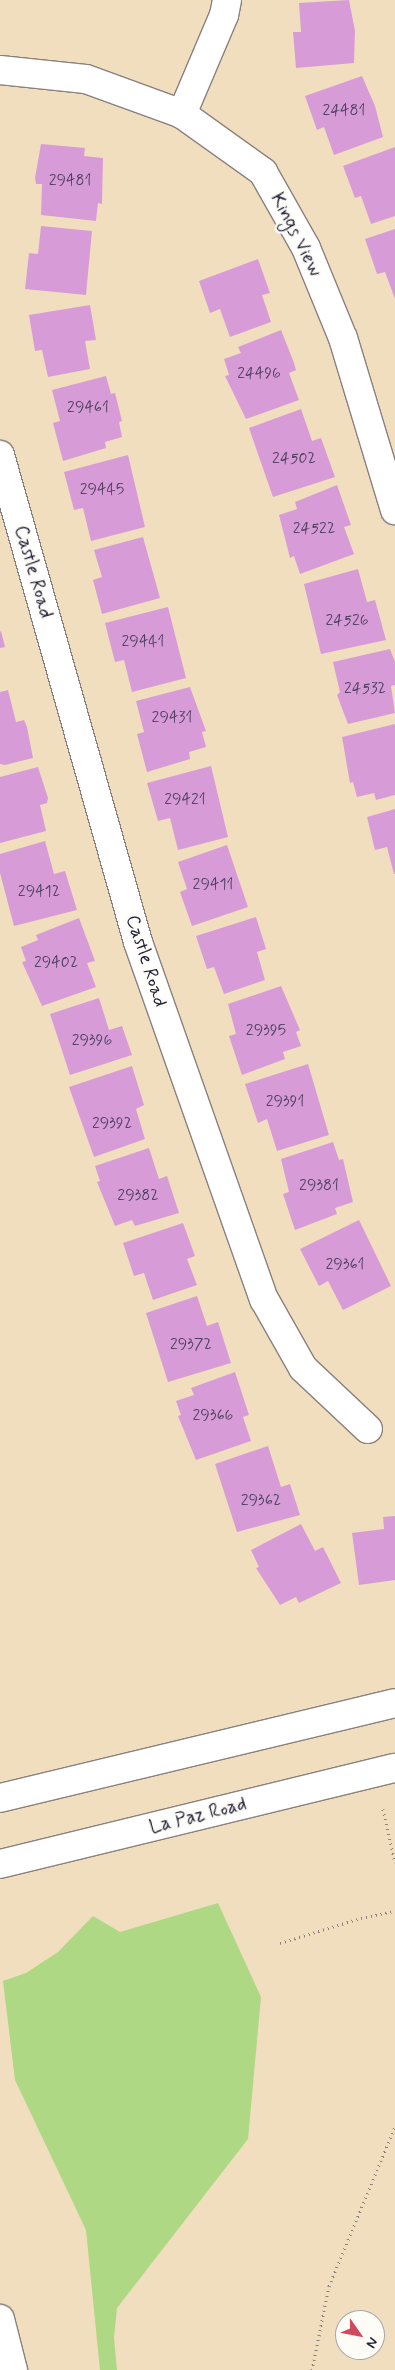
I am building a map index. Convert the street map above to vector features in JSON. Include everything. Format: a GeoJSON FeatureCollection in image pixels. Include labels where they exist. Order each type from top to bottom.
{"type":"FeatureCollection","features":[{"type":"Feature","properties":{"kind":"street"},"geometry":{"type":"LineString","coordinates":[[182,114],[224,15],[227,0]]}},
{"type":"Feature","properties":{"kind":"street","name":"Kings View"},"geometry":{"type":"LineString","coordinates":[[0,70],[86,79],[182,114],[263,172],[306,248],[343,338],[395,510]]}},
{"type":"Feature","properties":{"kind":"street","name":"Castle Road"},"geometry":{"type":"LineString","coordinates":[[0,455],[138,942],[264,1299],[303,1368],[368,1429]]}},
{"type":"Feature","properties":{"kind":"street"},"geometry":{"type":"LineString","coordinates":[[0,1798],[395,1703]]}},
{"type":"Feature","properties":{"kind":"street","name":"La Paz Road"},"geometry":{"type":"LineString","coordinates":[[0,1864],[395,1768]]}},
{"type":"Feature","properties":{"kind":"street"},"geometry":{"type":"LineString","coordinates":[[0,2319],[13,2370]]}},
{"type":"Feature","properties":{"kind":"path"},"geometry":{"type":"LineString","coordinates":[[383,1809],[395,1863]]}},
{"type":"Feature","properties":{"kind":"path"},"geometry":{"type":"LineString","coordinates":[[280,1943],[361,1918],[395,1911]]}},
{"type":"Feature","properties":{"kind":"path"},"geometry":{"type":"LineString","coordinates":[[312,2370],[329,2286],[395,2127]]}},
{"type":"Feature","properties":{"kind":"green space"},"geometry":{"type":"Polygon","coordinates":[[[218,1903],[261,1997],[248,2139],[117,2308],[114,2338],[117,2370],[100,2370],[86,2230],[15,2080],[3,1981],[26,1973],[58,1952],[93,1916],[120,1932],[218,1903]]]}},
{"type":"Feature","properties":{"kind":"building"},"geometry":{"type":"Polygon","coordinates":[[[349,0],[355,31],[354,63],[296,68],[293,32],[301,32],[299,3],[349,0]]]}},
{"type":"Feature","properties":{"kind":"building"},"geometry":{"type":"Polygon","coordinates":[[[362,76],[375,106],[383,137],[334,155],[324,127],[317,130],[305,96],[362,76]]]}},
{"type":"Feature","properties":{"kind":"building"},"geometry":{"type":"Polygon","coordinates":[[[41,144],[85,148],[84,156],[103,158],[102,204],[98,203],[96,221],[41,215],[42,184],[36,184],[35,178],[41,144]]]}},
{"type":"Feature","properties":{"kind":"building"},"geometry":{"type":"Polygon","coordinates":[[[395,147],[395,216],[371,224],[361,196],[355,198],[343,166],[395,147]]]}},
{"type":"Feature","properties":{"kind":"building"},"geometry":{"type":"Polygon","coordinates":[[[41,226],[92,231],[86,295],[25,289],[29,253],[38,254],[41,226]]]}},
{"type":"Feature","properties":{"kind":"building"},"geometry":{"type":"Polygon","coordinates":[[[395,229],[395,299],[385,272],[377,274],[365,239],[395,229]]]}},
{"type":"Feature","properties":{"kind":"building"},"geometry":{"type":"Polygon","coordinates":[[[258,259],[270,293],[262,295],[271,322],[230,337],[220,309],[210,313],[199,281],[258,259]]]}},
{"type":"Feature","properties":{"kind":"building"},"geometry":{"type":"Polygon","coordinates":[[[90,305],[96,340],[85,341],[90,369],[48,377],[42,350],[35,351],[29,315],[90,305]]]}},
{"type":"Feature","properties":{"kind":"building"},"geometry":{"type":"Polygon","coordinates":[[[281,330],[296,370],[289,373],[299,400],[246,419],[225,376],[229,375],[224,359],[241,353],[238,347],[281,330]]]}},
{"type":"Feature","properties":{"kind":"building"},"geometry":{"type":"Polygon","coordinates":[[[106,376],[111,394],[115,393],[122,421],[119,422],[122,437],[105,442],[106,448],[63,461],[53,423],[60,421],[52,390],[106,376]]]}},
{"type":"Feature","properties":{"kind":"building"},"geometry":{"type":"Polygon","coordinates":[[[301,409],[312,441],[321,438],[335,477],[273,497],[249,428],[301,409]]]}},
{"type":"Feature","properties":{"kind":"building"},"geometry":{"type":"Polygon","coordinates":[[[128,455],[145,527],[91,541],[83,508],[74,510],[64,472],[128,455]]]}},
{"type":"Feature","properties":{"kind":"building"},"geometry":{"type":"Polygon","coordinates":[[[337,485],[351,525],[344,527],[354,554],[300,574],[294,556],[290,558],[279,515],[297,509],[295,502],[337,485]]]}},
{"type":"Feature","properties":{"kind":"building"},"geometry":{"type":"Polygon","coordinates":[[[143,537],[160,598],[102,614],[93,580],[102,577],[94,550],[143,537]]]}},
{"type":"Feature","properties":{"kind":"building"},"geometry":{"type":"Polygon","coordinates":[[[358,569],[367,602],[375,600],[386,640],[321,654],[304,584],[358,569]]]}},
{"type":"Feature","properties":{"kind":"building"},"geometry":{"type":"Polygon","coordinates":[[[168,607],[186,678],[132,692],[124,660],[115,662],[105,623],[168,607]]]}},
{"type":"Feature","properties":{"kind":"building"},"geometry":{"type":"Polygon","coordinates":[[[0,632],[5,647],[0,648],[0,632]]]}},
{"type":"Feature","properties":{"kind":"building"},"geometry":{"type":"Polygon","coordinates":[[[390,649],[395,662],[395,685],[391,686],[395,713],[348,724],[337,695],[340,692],[333,662],[390,649]]]}},
{"type":"Feature","properties":{"kind":"building"},"geometry":{"type":"Polygon","coordinates":[[[190,687],[206,731],[202,732],[206,747],[189,752],[190,759],[147,772],[137,734],[144,732],[136,701],[190,687]]]}},
{"type":"Feature","properties":{"kind":"building"},"geometry":{"type":"Polygon","coordinates":[[[8,690],[16,722],[24,720],[27,727],[33,758],[5,765],[0,764],[0,692],[8,690]]]}},
{"type":"Feature","properties":{"kind":"building"},"geometry":{"type":"Polygon","coordinates":[[[395,724],[395,795],[376,800],[374,793],[357,797],[353,782],[350,783],[342,737],[395,724]]]}},
{"type":"Feature","properties":{"kind":"building"},"geometry":{"type":"Polygon","coordinates":[[[211,766],[228,837],[178,850],[170,818],[158,821],[147,783],[211,766]]]}},
{"type":"Feature","properties":{"kind":"building"},"geometry":{"type":"Polygon","coordinates":[[[38,767],[48,798],[47,803],[40,805],[46,831],[0,843],[0,777],[38,767]]]}},
{"type":"Feature","properties":{"kind":"building"},"geometry":{"type":"Polygon","coordinates":[[[395,809],[394,874],[387,847],[375,850],[367,817],[395,809]]]}},
{"type":"Feature","properties":{"kind":"building"},"geometry":{"type":"Polygon","coordinates":[[[45,841],[54,874],[65,871],[77,910],[14,926],[0,873],[0,854],[45,841]]]}},
{"type":"Feature","properties":{"kind":"building"},"geometry":{"type":"Polygon","coordinates":[[[227,845],[248,907],[192,926],[180,892],[187,889],[178,862],[227,845]]]}},
{"type":"Feature","properties":{"kind":"building"},"geometry":{"type":"Polygon","coordinates":[[[256,917],[266,949],[257,952],[265,980],[224,994],[214,967],[207,969],[196,936],[256,917]]]}},
{"type":"Feature","properties":{"kind":"building"},"geometry":{"type":"Polygon","coordinates":[[[79,918],[95,961],[87,963],[96,987],[42,1006],[22,962],[26,961],[21,947],[38,940],[36,935],[79,918]]]}},
{"type":"Feature","properties":{"kind":"building"},"geometry":{"type":"Polygon","coordinates":[[[281,986],[300,1030],[296,1032],[301,1046],[283,1052],[285,1059],[242,1075],[229,1036],[236,1034],[228,1004],[281,986]]]}},
{"type":"Feature","properties":{"kind":"building"},"geometry":{"type":"Polygon","coordinates":[[[99,998],[109,1030],[122,1026],[132,1055],[70,1075],[50,1014],[99,998]]]}},
{"type":"Feature","properties":{"kind":"building"},"geometry":{"type":"Polygon","coordinates":[[[308,1064],[329,1135],[277,1151],[267,1119],[258,1123],[245,1084],[308,1064]]]}},
{"type":"Feature","properties":{"kind":"building"},"geometry":{"type":"Polygon","coordinates":[[[132,1066],[144,1105],[136,1109],[145,1139],[94,1157],[69,1087],[132,1066]]]}},
{"type":"Feature","properties":{"kind":"building"},"geometry":{"type":"Polygon","coordinates":[[[333,1142],[339,1160],[343,1159],[353,1202],[335,1208],[337,1214],[295,1230],[283,1194],[289,1192],[281,1159],[333,1142]]]}},
{"type":"Feature","properties":{"kind":"building"},"geometry":{"type":"Polygon","coordinates":[[[149,1148],[159,1179],[167,1176],[179,1213],[135,1226],[132,1220],[115,1226],[97,1182],[100,1181],[95,1166],[149,1148]]]}},
{"type":"Feature","properties":{"kind":"building"},"geometry":{"type":"Polygon","coordinates":[[[359,1220],[391,1286],[343,1310],[328,1281],[319,1286],[300,1249],[359,1220]]]}},
{"type":"Feature","properties":{"kind":"building"},"geometry":{"type":"Polygon","coordinates":[[[183,1223],[195,1256],[187,1259],[197,1285],[153,1300],[144,1273],[134,1276],[123,1243],[183,1223]]]}},
{"type":"Feature","properties":{"kind":"building"},"geometry":{"type":"Polygon","coordinates":[[[197,1296],[207,1326],[218,1322],[231,1363],[168,1382],[146,1313],[197,1296]]]}},
{"type":"Feature","properties":{"kind":"building"},"geometry":{"type":"Polygon","coordinates":[[[235,1372],[249,1415],[243,1417],[251,1441],[196,1460],[178,1416],[181,1415],[176,1401],[194,1395],[191,1388],[235,1372]]]}},
{"type":"Feature","properties":{"kind":"building"},"geometry":{"type":"Polygon","coordinates":[[[268,1446],[281,1487],[290,1484],[300,1515],[237,1532],[215,1464],[268,1446]]]}},
{"type":"Feature","properties":{"kind":"building"},"geometry":{"type":"Polygon","coordinates":[[[395,1516],[395,1580],[359,1585],[352,1533],[384,1529],[383,1517],[395,1516]]]}},
{"type":"Feature","properties":{"kind":"building"},"geometry":{"type":"Polygon","coordinates":[[[301,1524],[315,1551],[323,1547],[341,1583],[299,1603],[296,1597],[280,1605],[256,1568],[259,1567],[251,1550],[301,1524]]]}}]}
